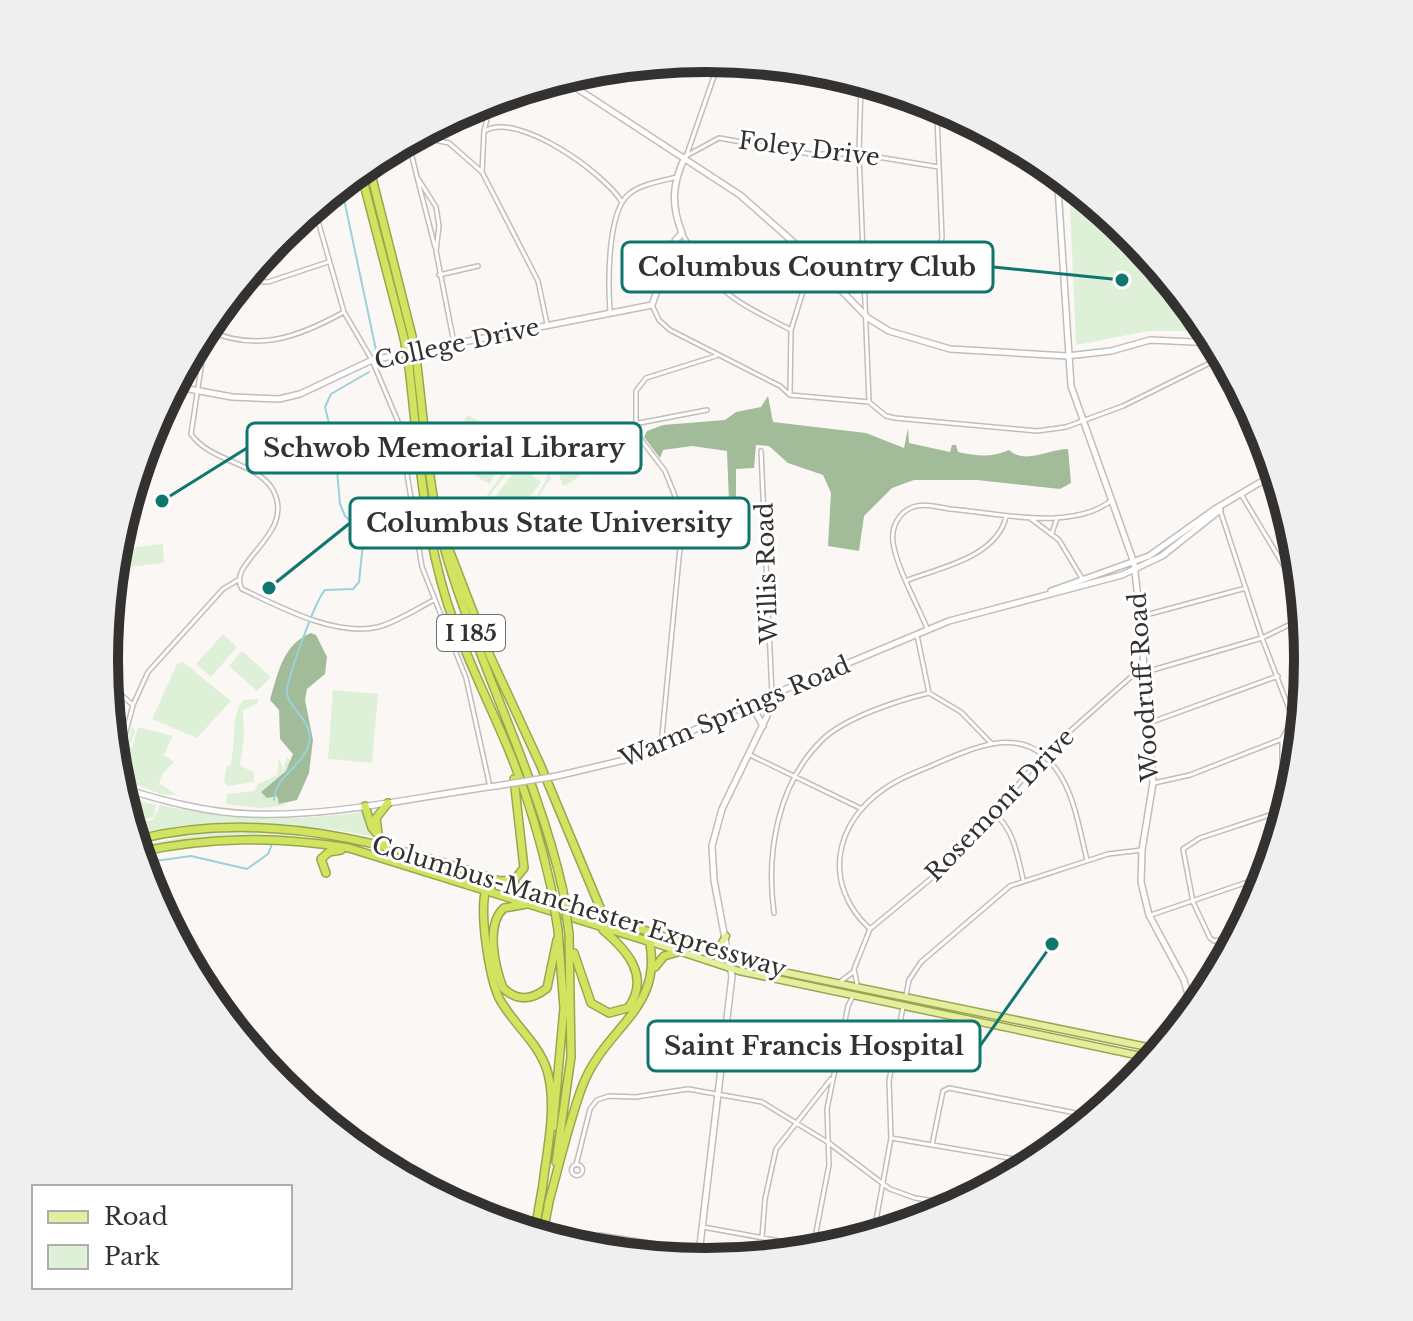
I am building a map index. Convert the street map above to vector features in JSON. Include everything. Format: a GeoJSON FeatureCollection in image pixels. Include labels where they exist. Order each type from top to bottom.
{"type":"FeatureCollection","features":[{"type":"Feature","properties":{"kind":"highway","name":"I 185"},"geometry":{"type":"LineString","coordinates":[[371,177],[408,337],[438,523],[460,601],[543,813],[563,891],[569,934],[571,1057],[544,1226]]}},
{"type":"Feature","properties":{"kind":"highway","name":"I 185"},"geometry":{"type":"LineString","coordinates":[[364,183],[408,337]]}},
{"type":"Feature","properties":{"kind":"highway","name":"I 185"},"geometry":{"type":"LineString","coordinates":[[413,366],[423,487],[441,584],[466,656],[510,753],[534,819],[558,930],[563,1037],[559,1089],[536,1224]]}},
{"type":"Feature","properties":{"kind":"highway"},"geometry":{"type":"LineString","coordinates":[[431,479],[449,550],[484,643],[604,917]]}},
{"type":"Feature","properties":{"kind":"highway"},"geometry":{"type":"LineString","coordinates":[[493,880],[514,880],[524,868],[510,753]]}},
{"type":"Feature","properties":{"kind":"highway"},"geometry":{"type":"LineString","coordinates":[[379,836],[376,818],[388,803]]}},
{"type":"Feature","properties":{"kind":"highway"},"geometry":{"type":"LineString","coordinates":[[365,806],[368,821],[389,847]]}},
{"type":"Feature","properties":{"kind":"highway","name":"Columbus-Manchester Expressway"},"geometry":{"type":"LineString","coordinates":[[145,838],[255,826],[336,834],[389,847],[647,931]]}},
{"type":"Feature","properties":{"kind":"highway","name":"Columbus-Manchester Expressway"},"geometry":{"type":"LineString","coordinates":[[149,850],[183,843],[259,838],[300,840],[359,851],[651,942]]}},
{"type":"Feature","properties":{"kind":"highway"},"geometry":{"type":"LineString","coordinates":[[326,873],[321,864],[324,855],[334,850],[359,851]]}},
{"type":"Feature","properties":{"kind":"highway"},"geometry":{"type":"LineString","coordinates":[[515,888],[486,889],[483,908],[492,976],[499,997],[537,1049],[546,1068],[551,1091],[542,1192]]}},
{"type":"Feature","properties":{"kind":"highway"},"geometry":{"type":"LineString","coordinates":[[529,904],[504,908],[495,919],[498,976],[510,995],[528,999],[547,988],[558,930]]}},
{"type":"Feature","properties":{"kind":"highway"},"geometry":{"type":"LineString","coordinates":[[569,934],[591,1003],[599,1010],[619,1012],[633,1001],[636,969],[623,947],[598,926]]}},
{"type":"Feature","properties":{"kind":"highway"},"geometry":{"type":"LineString","coordinates":[[647,931],[654,969]]}},
{"type":"Feature","properties":{"kind":"highway"},"geometry":{"type":"LineString","coordinates":[[548,1205],[583,1085],[596,1059],[640,1007],[654,969],[664,956],[678,952]]}},
{"type":"Feature","properties":{"kind":"main road","name":"Columbus-Manchester Expressway"},"geometry":{"type":"LineString","coordinates":[[647,931],[730,958],[1150,1048]]}},
{"type":"Feature","properties":{"kind":"main road"},"geometry":{"type":"LineString","coordinates":[[711,952],[719,948],[726,936]]}},
{"type":"Feature","properties":{"kind":"main road","name":"Columbus-Manchester Expressway"},"geometry":{"type":"LineString","coordinates":[[651,942],[731,969],[1142,1056]]}},
{"type":"Feature","properties":{"kind":"main road"},"geometry":{"type":"LineString","coordinates":[[1045,1036],[1079,1039],[1084,1034]]}},
{"type":"Feature","properties":{"kind":"street"},"geometry":{"type":"LineString","coordinates":[[716,72],[677,177],[673,200],[682,233],[700,264],[732,300],[791,330]]}},
{"type":"Feature","properties":{"kind":"street"},"geometry":{"type":"LineString","coordinates":[[575,87],[685,157],[766,217],[868,318],[889,331],[950,349],[1067,356],[1111,351],[1150,340],[1201,342]]}},
{"type":"Feature","properties":{"kind":"street"},"geometry":{"type":"LineString","coordinates":[[861,93],[859,154],[869,402]]}},
{"type":"Feature","properties":{"kind":"street"},"geometry":{"type":"LineString","coordinates":[[482,172],[488,114]]}},
{"type":"Feature","properties":{"kind":"street"},"geometry":{"type":"LineString","coordinates":[[790,395],[791,330],[803,291],[843,258],[864,252],[929,252],[938,248],[942,238],[937,119]]}},
{"type":"Feature","properties":{"kind":"street"},"geometry":{"type":"LineString","coordinates":[[484,131],[494,126],[503,127],[529,133],[549,143],[590,168],[613,187],[622,202]]}},
{"type":"Feature","properties":{"kind":"street","name":"Foley Drive"},"geometry":{"type":"LineString","coordinates":[[685,157],[719,138],[810,154],[859,154],[939,167]]}},
{"type":"Feature","properties":{"kind":"street"},"geometry":{"type":"LineString","coordinates":[[433,140],[449,143],[482,172],[538,281],[547,324]]}},
{"type":"Feature","properties":{"kind":"street"},"geometry":{"type":"LineString","coordinates":[[411,152],[436,251],[454,344]]}},
{"type":"Feature","properties":{"kind":"street"},"geometry":{"type":"LineString","coordinates":[[417,177],[436,207],[439,226],[436,251]]}},
{"type":"Feature","properties":{"kind":"street"},"geometry":{"type":"LineString","coordinates":[[610,313],[609,266],[622,202],[636,190],[677,177]]}},
{"type":"Feature","properties":{"kind":"street","name":"Woodruff Road"},"geometry":{"type":"LineString","coordinates":[[1058,189],[1071,386],[1134,566],[1140,616],[1153,783],[1142,850],[1141,882],[1149,915],[1184,980],[1189,997]]}},
{"type":"Feature","properties":{"kind":"street"},"geometry":{"type":"LineString","coordinates":[[317,219],[344,312],[372,360],[399,424],[417,544],[434,600],[466,678],[493,786]]}},
{"type":"Feature","properties":{"kind":"street"},"geometry":{"type":"LineString","coordinates":[[682,233],[675,241],[652,305],[659,320],[670,330],[780,386],[790,395],[869,402],[886,416],[955,426],[1037,431],[1082,421],[1147,396],[1213,362]]}},
{"type":"Feature","properties":{"kind":"street"},"geometry":{"type":"LineString","coordinates":[[256,282],[268,282],[328,262]]}},
{"type":"Feature","properties":{"kind":"street"},"geometry":{"type":"LineString","coordinates":[[439,275],[478,266]]}},
{"type":"Feature","properties":{"kind":"street","name":"College Drive"},"geometry":{"type":"LineString","coordinates":[[185,388],[257,400],[279,399],[300,394],[372,360],[652,305]]}},
{"type":"Feature","properties":{"kind":"street"},"geometry":{"type":"LineString","coordinates":[[217,334],[248,342],[276,341],[302,334],[344,312]]}},
{"type":"Feature","properties":{"kind":"street"},"geometry":{"type":"LineString","coordinates":[[207,349],[190,423],[192,437],[204,448],[268,484],[277,503],[272,531],[241,570],[238,580],[242,589],[318,620],[358,629],[376,627],[434,600]]}},
{"type":"Feature","properties":{"kind":"street"},"geometry":{"type":"LineString","coordinates":[[661,746],[683,516],[665,471],[645,447],[634,424],[636,391],[646,378],[718,355]]}},
{"type":"Feature","properties":{"kind":"street"},"geometry":{"type":"LineString","coordinates":[[634,424],[707,410]]}},
{"type":"Feature","properties":{"kind":"street","name":"Willis Road"},"geometry":{"type":"LineString","coordinates":[[761,451],[772,695]]}},
{"type":"Feature","properties":{"kind":"street","name":"Warm Springs Road"},"geometry":{"type":"LineString","coordinates":[[1050,592],[1107,581],[1266,479]]}},
{"type":"Feature","properties":{"kind":"street"},"geometry":{"type":"LineString","coordinates":[[1241,494],[1288,573]]}},
{"type":"Feature","properties":{"kind":"street"},"geometry":{"type":"LineString","coordinates":[[928,630],[893,544],[895,524],[905,511],[924,506],[1006,517],[1057,518],[1094,511],[1112,500]]}},
{"type":"Feature","properties":{"kind":"street"},"geometry":{"type":"LineString","coordinates":[[1220,510],[1262,638],[1292,716]]}},
{"type":"Feature","properties":{"kind":"street"},"geometry":{"type":"LineString","coordinates":[[1027,516],[1052,533],[1075,562],[1083,580]]}},
{"type":"Feature","properties":{"kind":"street"},"geometry":{"type":"LineString","coordinates":[[908,580],[983,550],[998,538],[1006,517]]}},
{"type":"Feature","properties":{"kind":"street"},"geometry":{"type":"LineString","coordinates":[[1052,533],[1057,518]]}},
{"type":"Feature","properties":{"kind":"street","name":"Warm Springs Road"},"geometry":{"type":"LineString","coordinates":[[133,791],[192,806],[268,814],[317,813],[615,765],[738,709],[928,630],[1134,566]]}},
{"type":"Feature","properties":{"kind":"street"},"geometry":{"type":"LineString","coordinates":[[124,741],[133,705],[148,672],[223,589],[238,580]]}},
{"type":"Feature","properties":{"kind":"street"},"geometry":{"type":"LineString","coordinates":[[1140,616],[1246,588]]}},
{"type":"Feature","properties":{"kind":"street","name":"Rosemont Drive"},"geometry":{"type":"LineString","coordinates":[[839,983],[849,977],[854,969],[870,929],[957,857],[1043,755],[1132,676],[1262,638],[1294,622]]}},
{"type":"Feature","properties":{"kind":"street"},"geometry":{"type":"LineString","coordinates":[[917,635],[929,693],[961,712],[992,744]]}},
{"type":"Feature","properties":{"kind":"street"},"geometry":{"type":"LineString","coordinates":[[1149,723],[1278,676]]}},
{"type":"Feature","properties":{"kind":"street"},"geometry":{"type":"LineString","coordinates":[[119,693],[133,705]]}},
{"type":"Feature","properties":{"kind":"street"},"geometry":{"type":"LineString","coordinates":[[774,913],[770,861],[795,778],[831,732],[887,706],[929,693]]}},
{"type":"Feature","properties":{"kind":"street"},"geometry":{"type":"LineString","coordinates":[[700,1249],[731,969],[714,880],[712,846],[722,809],[763,726],[772,695]]}},
{"type":"Feature","properties":{"kind":"street"},"geometry":{"type":"LineString","coordinates":[[738,709],[756,713],[763,726]]}},
{"type":"Feature","properties":{"kind":"street"},"geometry":{"type":"LineString","coordinates":[[1282,783],[1282,739],[1291,726]]}},
{"type":"Feature","properties":{"kind":"street"},"geometry":{"type":"LineString","coordinates":[[1153,783],[1190,775],[1282,739]]}},
{"type":"Feature","properties":{"kind":"street"},"geometry":{"type":"LineString","coordinates":[[870,929],[850,909],[837,875],[843,843],[862,809],[893,782],[970,749],[992,744],[1031,747],[1043,755],[1064,781],[1087,860]]}},
{"type":"Feature","properties":{"kind":"street"},"geometry":{"type":"LineString","coordinates":[[748,754],[862,809]]}},
{"type":"Feature","properties":{"kind":"street"},"geometry":{"type":"LineString","coordinates":[[1225,939],[1214,941],[1205,930],[1193,902],[1183,849],[1188,843],[1275,812]]}},
{"type":"Feature","properties":{"kind":"street"},"geometry":{"type":"LineString","coordinates":[[994,813],[1005,822],[1013,837],[1023,879]]}},
{"type":"Feature","properties":{"kind":"street"},"geometry":{"type":"LineString","coordinates":[[906,997],[909,980],[929,953],[1001,892],[1023,879],[1087,860],[1142,850]]}},
{"type":"Feature","properties":{"kind":"street"},"geometry":{"type":"LineString","coordinates":[[1149,915],[1252,881]]}},
{"type":"Feature","properties":{"kind":"street"},"geometry":{"type":"LineString","coordinates":[[854,969],[854,979],[861,987]]}},
{"type":"Feature","properties":{"kind":"street"},"geometry":{"type":"LineString","coordinates":[[814,1239],[829,1165],[826,1121],[849,995]]}},
{"type":"Feature","properties":{"kind":"street"},"geometry":{"type":"LineString","coordinates":[[875,1224],[891,1138],[889,1081],[903,1007]]}},
{"type":"Feature","properties":{"kind":"street"},"geometry":{"type":"LineString","coordinates":[[769,1032],[840,1045]]}},
{"type":"Feature","properties":{"kind":"street"},"geometry":{"type":"LineString","coordinates":[[762,1237],[772,1159],[833,1075]]}},
{"type":"Feature","properties":{"kind":"street"},"geometry":{"type":"LineString","coordinates":[[576,1165],[590,1109],[597,1100],[670,1089],[719,1093],[762,1102],[798,1122],[903,1195],[938,1201]]}},
{"type":"Feature","properties":{"kind":"street"},"geometry":{"type":"LineString","coordinates":[[932,1145],[944,1089],[1081,1114]]}},
{"type":"Feature","properties":{"kind":"street"},"geometry":{"type":"LineString","coordinates":[[891,1138],[1018,1160]]}},
{"type":"Feature","properties":{"kind":"street"},"geometry":{"type":"LineString","coordinates":[[931,1204],[932,1200]]}},
{"type":"Feature","properties":{"kind":"street"},"geometry":{"type":"LineString","coordinates":[[703,1227],[787,1243]]}},
{"type":"Feature","properties":{"kind":"street"},"geometry":{"type":"LineString","coordinates":[[600,1235],[684,1248]]}},
{"type":"Feature","properties":{"kind":"green space"},"geometry":{"type":"Polygon","coordinates":[[[1070,198],[1123,244],[1149,272],[1194,331],[1149,331],[1076,345],[1070,198]]]}},
{"type":"Feature","properties":{"kind":"green space"},"geometry":{"type":"Polygon","coordinates":[[[768,396],[773,422],[866,433],[904,448],[908,428],[909,443],[950,452],[952,445],[956,445],[958,452],[984,456],[1009,450],[1030,456],[1068,449],[1071,483],[1060,489],[977,480],[914,480],[892,488],[864,516],[859,551],[828,546],[831,493],[823,475],[788,463],[769,446],[756,445],[754,468],[736,469],[736,503],[729,502],[727,451],[692,446],[663,450],[660,458],[644,437],[647,431],[663,425],[725,420],[736,412],[761,407],[768,396]]]}},
{"type":"Feature","properties":{"kind":"green space"},"geometry":{"type":"Polygon","coordinates":[[[467,415],[513,438],[490,484],[461,464],[458,456],[457,439],[467,415]]]}},
{"type":"Feature","properties":{"kind":"green space"},"geometry":{"type":"Polygon","coordinates":[[[585,445],[587,459],[584,470],[563,486],[552,454],[585,445]]]}},
{"type":"Feature","properties":{"kind":"green space"},"geometry":{"type":"Polygon","coordinates":[[[526,452],[546,460],[551,479],[503,545],[500,540],[480,534],[474,513],[513,459],[526,452]],[[527,457],[513,467],[489,497],[479,524],[488,532],[498,533],[520,518],[544,483],[547,473],[543,464],[527,457]]]}},
{"type":"Feature","properties":{"kind":"green space"},"geometry":{"type":"Polygon","coordinates":[[[519,465],[541,482],[508,526],[486,509],[519,465]]]}},
{"type":"Feature","properties":{"kind":"green space"},"geometry":{"type":"Polygon","coordinates":[[[163,544],[164,563],[129,567],[129,548],[163,544]]]}},
{"type":"Feature","properties":{"kind":"green space"},"geometry":{"type":"Polygon","coordinates":[[[311,633],[316,635],[327,657],[325,674],[307,689],[305,700],[313,740],[309,773],[297,800],[279,804],[277,796],[267,798],[261,792],[286,771],[293,754],[280,739],[279,710],[270,700],[288,652],[311,633]]]}},
{"type":"Feature","properties":{"kind":"green space"},"geometry":{"type":"Polygon","coordinates":[[[223,634],[237,647],[211,677],[196,664],[223,634]]]}},
{"type":"Feature","properties":{"kind":"green space"},"geometry":{"type":"Polygon","coordinates":[[[242,651],[271,677],[257,691],[229,666],[242,651]]]}},
{"type":"Feature","properties":{"kind":"green space"},"geometry":{"type":"Polygon","coordinates":[[[183,662],[231,701],[197,738],[152,719],[177,664],[183,662]]]}},
{"type":"Feature","properties":{"kind":"green space"},"geometry":{"type":"Polygon","coordinates":[[[333,690],[378,694],[372,763],[328,759],[333,690]]]}},
{"type":"Feature","properties":{"kind":"green space"},"geometry":{"type":"Polygon","coordinates":[[[258,699],[258,703],[243,710],[244,738],[240,765],[254,773],[254,782],[228,786],[224,782],[232,756],[236,714],[243,700],[258,699]]]}},
{"type":"Feature","properties":{"kind":"green space"},"geometry":{"type":"Polygon","coordinates":[[[132,726],[135,732],[129,746],[132,748],[138,727],[173,736],[164,755],[174,762],[163,773],[159,783],[177,795],[160,794],[131,782],[126,754],[132,726]]]}},
{"type":"Feature","properties":{"kind":"green space"},"geometry":{"type":"Polygon","coordinates":[[[279,758],[283,770],[287,758],[291,761],[286,771],[261,792],[277,796],[279,804],[289,805],[261,808],[226,804],[227,794],[254,791],[258,784],[277,775],[279,758]]]}},
{"type":"Feature","properties":{"kind":"green space"},"geometry":{"type":"Polygon","coordinates":[[[135,800],[156,805],[154,817],[140,820],[135,800]]]}},
{"type":"Feature","properties":{"kind":"green space"},"geometry":{"type":"Polygon","coordinates":[[[160,805],[211,814],[261,818],[362,812],[375,837],[314,827],[254,823],[194,826],[144,834],[141,822],[153,820],[160,805]]]}},
{"type":"Feature","properties":{"kind":"green space"},"geometry":{"type":"Polygon","coordinates":[[[260,830],[307,836],[214,836],[148,847],[147,844],[211,832],[260,830]]]}},
{"type":"Feature","properties":{"kind":"waterway"},"geometry":{"type":"LineString","coordinates":[[344,197],[376,350]]}},
{"type":"Feature","properties":{"kind":"waterway"},"geometry":{"type":"LineString","coordinates":[[274,800],[279,784],[302,758],[309,743],[308,729],[287,694],[308,624],[325,590],[353,589],[359,582],[364,533],[345,516],[340,504],[335,448],[325,407],[331,394],[369,372]]}},
{"type":"Feature","properties":{"kind":"waterway"},"geometry":{"type":"LineString","coordinates":[[153,861],[191,856],[247,869],[268,854],[272,844]]}},
{"type":"Feature","properties":{"kind":"place","name":"Columbus Country Club"},"geometry":{"type":"Point","coordinates":[1122,280]}},
{"type":"Feature","properties":{"kind":"place","name":"Schwob Memorial Library"},"geometry":{"type":"Point","coordinates":[162,501]}},
{"type":"Feature","properties":{"kind":"place","name":"Columbus State University"},"geometry":{"type":"Point","coordinates":[269,588]}},
{"type":"Feature","properties":{"kind":"place","name":"Saint Francis Hospital"},"geometry":{"type":"Point","coordinates":[1052,944]}}]}
